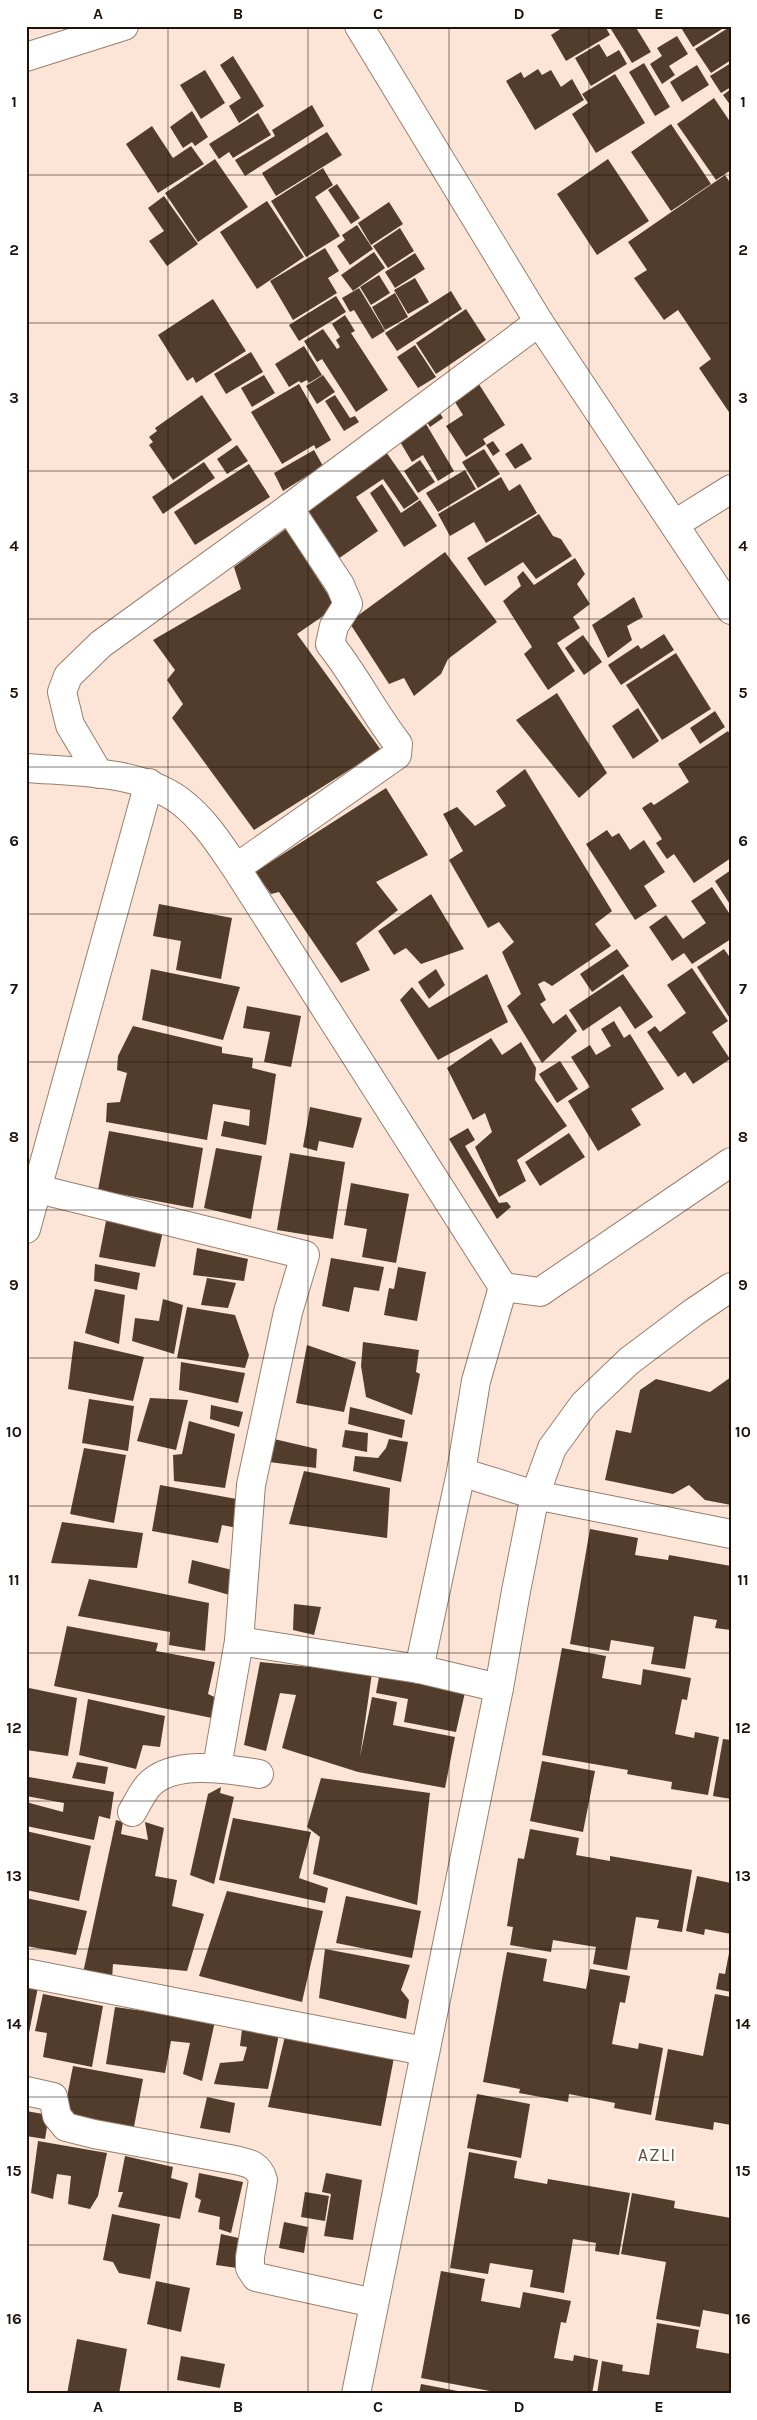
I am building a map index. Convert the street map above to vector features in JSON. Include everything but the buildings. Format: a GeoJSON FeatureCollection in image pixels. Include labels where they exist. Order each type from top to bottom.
{"type":"FeatureCollection","features":[{"type":"Feature","properties":{"kind":"street"},"geometry":{"type":"LineString","coordinates":[[26,57],[124,26]]}},
{"type":"Feature","properties":{"kind":"street"},"geometry":{"type":"LineString","coordinates":[[359,26],[538,322],[731,610]]}},
{"type":"Feature","properties":{"kind":"street"},"geometry":{"type":"LineString","coordinates":[[99,774],[70,724],[62,692],[68,676],[101,644],[289,508],[538,322]]}},
{"type":"Feature","properties":{"kind":"street"},"geometry":{"type":"LineString","coordinates":[[674,524],[731,489]]}},
{"type":"Feature","properties":{"kind":"street"},"geometry":{"type":"LineString","coordinates":[[236,868],[397,755],[398,744],[381,722],[344,661],[330,644],[334,626],[348,604],[340,585],[289,508]]}},
{"type":"Feature","properties":{"kind":"street"},"geometry":{"type":"LineString","coordinates":[[26,768],[99,774],[149,783],[180,801],[208,828],[236,868],[503,1287],[476,1382],[461,1472],[419,1669]]}},
{"type":"Feature","properties":{"kind":"street"},"geometry":{"type":"LineString","coordinates":[[26,1228],[149,783]]}},
{"type":"Feature","properties":{"kind":"street"},"geometry":{"type":"LineString","coordinates":[[503,1287],[540,1292],[731,1162]]}},
{"type":"Feature","properties":{"kind":"street"},"geometry":{"type":"LineString","coordinates":[[38,1189],[304,1256],[288,1312],[252,1485],[239,1641],[217,1767]]}},
{"type":"Feature","properties":{"kind":"street"},"geometry":{"type":"LineString","coordinates":[[356,2394],[499,1688],[516,1590],[536,1495],[552,1448],[584,1404],[629,1361],[731,1287]]}},
{"type":"Feature","properties":{"kind":"street"},"geometry":{"type":"LineString","coordinates":[[461,1472],[536,1495],[731,1534]]}},
{"type":"Feature","properties":{"kind":"street"},"geometry":{"type":"LineString","coordinates":[[239,1641],[419,1669],[499,1688]]}},
{"type":"Feature","properties":{"kind":"street"},"geometry":{"type":"LineString","coordinates":[[132,1812],[149,1785],[169,1772],[217,1767],[259,1774]]}},
{"type":"Feature","properties":{"kind":"street"},"geometry":{"type":"LineString","coordinates":[[26,1973],[424,2051]]}},
{"type":"Feature","properties":{"kind":"street"},"geometry":{"type":"LineString","coordinates":[[26,2091],[52,2097],[57,2116],[66,2127],[94,2134],[235,2160],[255,2166],[259,2169],[263,2180],[250,2257],[250,2268],[256,2276],[374,2303]]}},
{"type":"Feature","properties":{"kind":"district","name":"AZLI"},"geometry":{"type":"Point","coordinates":[657,2155]}}]}
